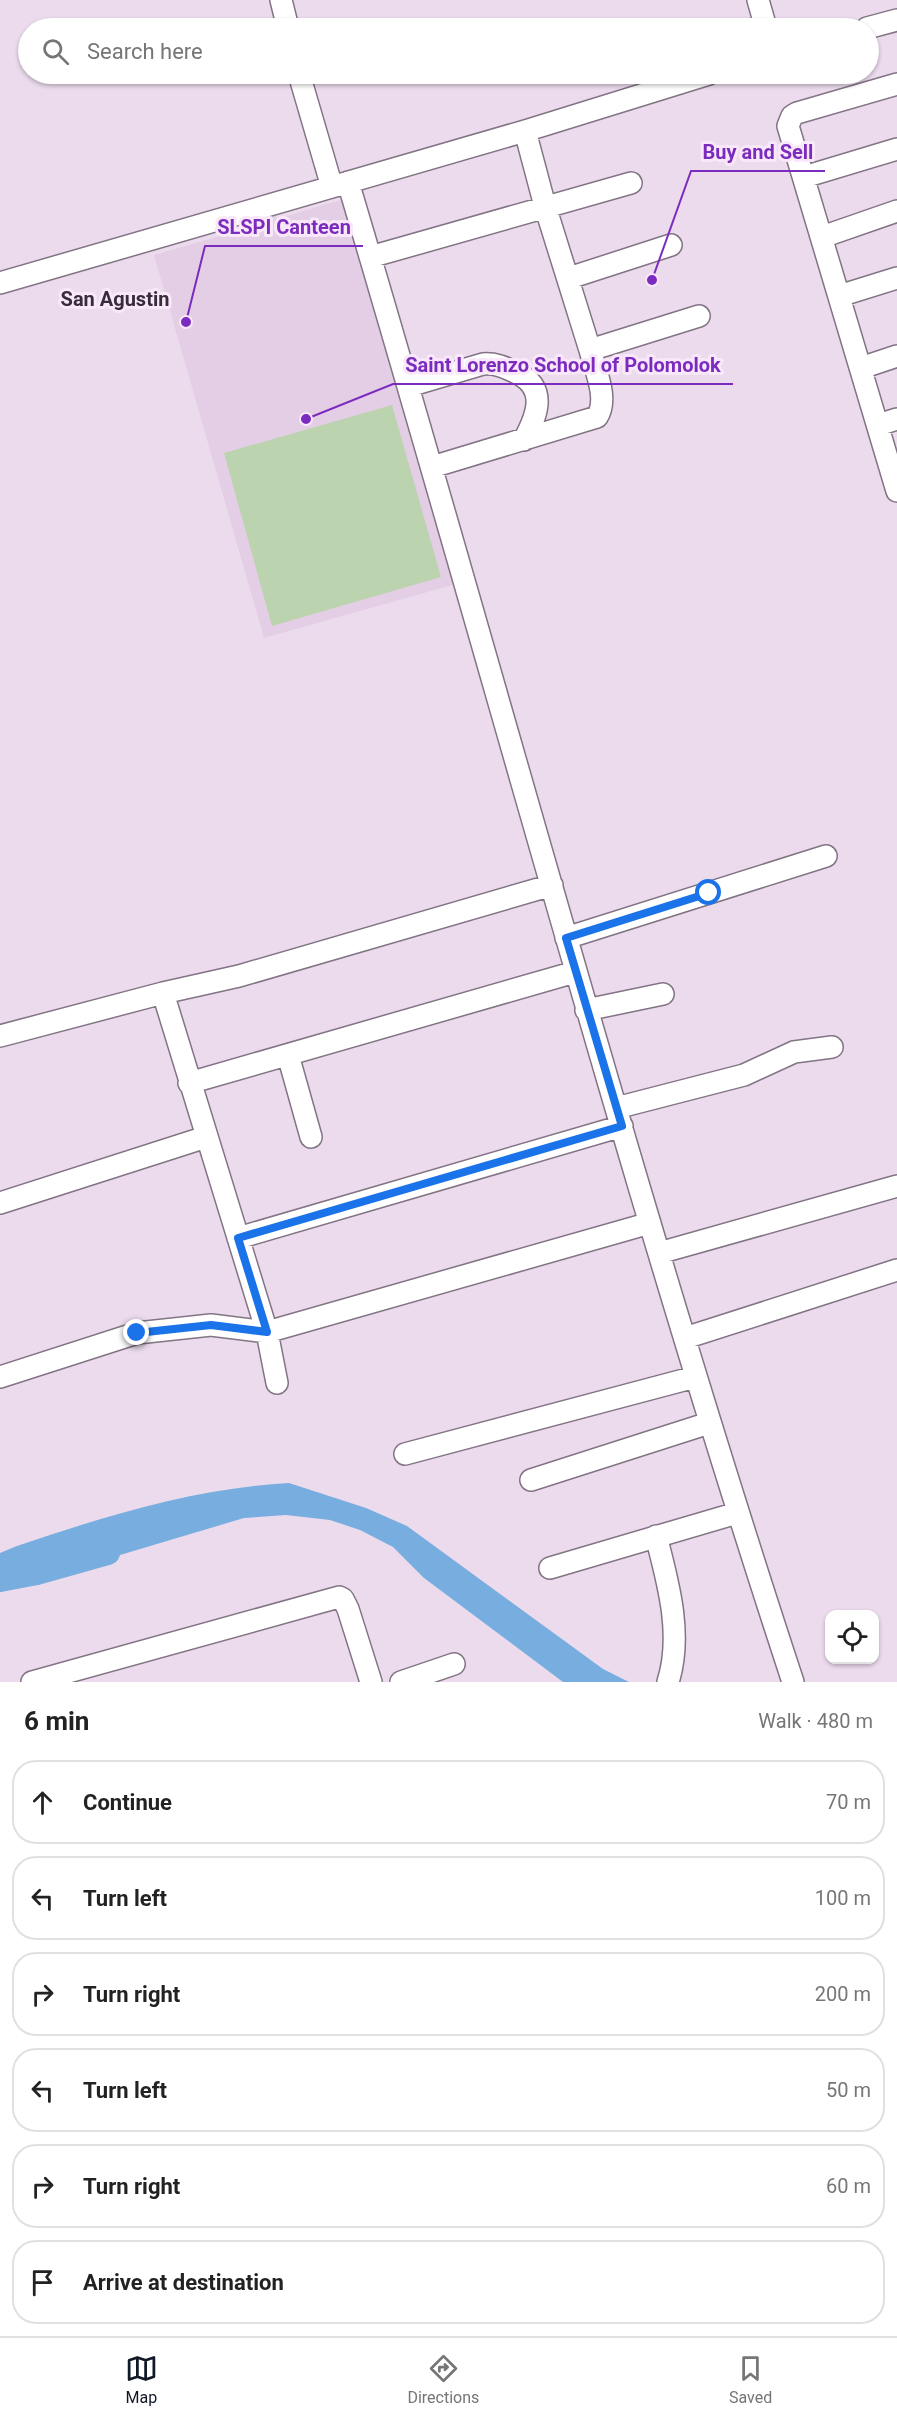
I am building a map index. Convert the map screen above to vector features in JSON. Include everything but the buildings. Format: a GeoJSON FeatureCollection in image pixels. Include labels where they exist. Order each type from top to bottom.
{"type":"FeatureCollection","features":[{"type":"Feature","properties":{"kind":"street"},"geometry":{"type":"LineString","coordinates":[[281,0],[286,18]]}},
{"type":"Feature","properties":{"kind":"street"},"geometry":{"type":"LineString","coordinates":[[758,0],[763,18]]}},
{"type":"Feature","properties":{"kind":"street"},"geometry":{"type":"LineString","coordinates":[[879,25],[897,20]]}},
{"type":"Feature","properties":{"kind":"street"},"geometry":{"type":"LineString","coordinates":[[303,84],[340,185],[370,257],[409,386],[586,1010],[709,1423],[793,1682]]}},
{"type":"Feature","properties":{"kind":"street"},"geometry":{"type":"LineString","coordinates":[[0,283],[525,131],[677,84]]}},
{"type":"Feature","properties":{"kind":"street"},"geometry":{"type":"LineString","coordinates":[[897,84],[792,116],[788,126],[861,368],[887,422],[897,488]]}},
{"type":"Feature","properties":{"kind":"street"},"geometry":{"type":"LineString","coordinates":[[432,467],[597,417],[601,411],[602,399],[590,350],[545,206],[525,131]]}},
{"type":"Feature","properties":{"kind":"street"},"geometry":{"type":"LineString","coordinates":[[804,177],[897,149]]}},
{"type":"Feature","properties":{"kind":"street"},"geometry":{"type":"LineString","coordinates":[[370,257],[631,183]]}},
{"type":"Feature","properties":{"kind":"street"},"geometry":{"type":"LineString","coordinates":[[822,237],[897,212]]}},
{"type":"Feature","properties":{"kind":"street"},"geometry":{"type":"LineString","coordinates":[[569,278],[671,245]]}},
{"type":"Feature","properties":{"kind":"street"},"geometry":{"type":"LineString","coordinates":[[839,296],[897,278]]}},
{"type":"Feature","properties":{"kind":"street"},"geometry":{"type":"LineString","coordinates":[[590,350],[699,316]]}},
{"type":"Feature","properties":{"kind":"street"},"geometry":{"type":"LineString","coordinates":[[861,368],[897,356]]}},
{"type":"Feature","properties":{"kind":"street"},"geometry":{"type":"LineString","coordinates":[[409,386],[483,364],[492,363],[514,371],[529,379],[537,401],[535,418],[524,440]]}},
{"type":"Feature","properties":{"kind":"street"},"geometry":{"type":"LineString","coordinates":[[566,938],[826,856]]}},
{"type":"Feature","properties":{"kind":"street"},"geometry":{"type":"LineString","coordinates":[[0,1036],[163,993],[239,976],[552,885]]}},
{"type":"Feature","properties":{"kind":"street"},"geometry":{"type":"LineString","coordinates":[[189,1083],[575,972]]}},
{"type":"Feature","properties":{"kind":"street"},"geometry":{"type":"LineString","coordinates":[[163,993],[267,1332],[277,1383]]}},
{"type":"Feature","properties":{"kind":"street"},"geometry":{"type":"LineString","coordinates":[[586,1010],[663,994]]}},
{"type":"Feature","properties":{"kind":"street"},"geometry":{"type":"LineString","coordinates":[[238,1238],[619,1117],[744,1075],[794,1052],[832,1047]]}},
{"type":"Feature","properties":{"kind":"street"},"geometry":{"type":"LineString","coordinates":[[288,1055],[311,1137]]}},
{"type":"Feature","properties":{"kind":"street"},"geometry":{"type":"LineString","coordinates":[[0,1203],[206,1137]]}},
{"type":"Feature","properties":{"kind":"street"},"geometry":{"type":"LineString","coordinates":[[659,1253],[897,1186]]}},
{"type":"Feature","properties":{"kind":"street"},"geometry":{"type":"LineString","coordinates":[[0,1377],[137,1333],[211,1325],[267,1332],[650,1222]]}},
{"type":"Feature","properties":{"kind":"street"},"geometry":{"type":"LineString","coordinates":[[685,1338],[897,1270]]}},
{"type":"Feature","properties":{"kind":"street"},"geometry":{"type":"LineString","coordinates":[[405,1454],[695,1377]]}},
{"type":"Feature","properties":{"kind":"street"},"geometry":{"type":"LineString","coordinates":[[531,1480],[709,1423]]}},
{"type":"Feature","properties":{"kind":"street"},"geometry":{"type":"LineString","coordinates":[[550,1568],[737,1513]]}},
{"type":"Feature","properties":{"kind":"street"},"geometry":{"type":"LineString","coordinates":[[656,1536],[673,1624],[674,1642],[668,1682]]}},
{"type":"Feature","properties":{"kind":"street"},"geometry":{"type":"LineString","coordinates":[[32,1682],[339,1597],[343,1599],[348,1609],[371,1682]]}},
{"type":"Feature","properties":{"kind":"street"},"geometry":{"type":"LineString","coordinates":[[401,1682],[454,1664]]}},
{"type":"Feature","properties":{"kind":"shaded area"},"geometry":{"type":"Polygon","coordinates":[[[347,198],[456,584],[264,638],[154,255],[220,236],[217,226],[233,221],[236,230],[246,233],[256,230],[262,222],[260,213],[273,209],[277,219],[347,198]]]}},
{"type":"Feature","properties":{"kind":"green space"},"geometry":{"type":"Polygon","coordinates":[[[392,405],[441,577],[272,626],[224,453],[392,405]]]}},
{"type":"Feature","properties":{"kind":"water"},"geometry":{"type":"Polygon","coordinates":[[[289,1483],[366,1508],[407,1526],[603,1669],[629,1682],[563,1682],[424,1578],[393,1547],[360,1530],[330,1520],[286,1515],[244,1518],[110,1558],[79,1561],[46,1570],[24,1586],[0,1592],[0,1553],[17,1546],[117,1514],[185,1497],[289,1483]]]}},
{"type":"Feature","properties":{"kind":"waterway"},"geometry":{"type":"LineString","coordinates":[[0,1580],[37,1573],[108,1553]]}},
{"type":"Feature","properties":{"kind":"place","name":"Buy and Sell"},"geometry":{"type":"Point","coordinates":[652,280]}},
{"type":"Feature","properties":{"kind":"place","name":"SLSPI Canteen"},"geometry":{"type":"Point","coordinates":[186,322]}},
{"type":"Feature","properties":{"kind":"place","name":"Saint Lorenzo School of Polomolok"},"geometry":{"type":"Point","coordinates":[306,419]}},
{"type":"Feature","properties":{"kind":"district","name":"San Agustin"},"geometry":{"type":"Point","coordinates":[115,299]}},
{"type":"Feature","properties":{"kind":"route"},"geometry":{"type":"LineString","coordinates":[[137,1333],[211,1325],[267,1332],[238,1238],[622,1126],[566,938],[709,893]]}}]}
